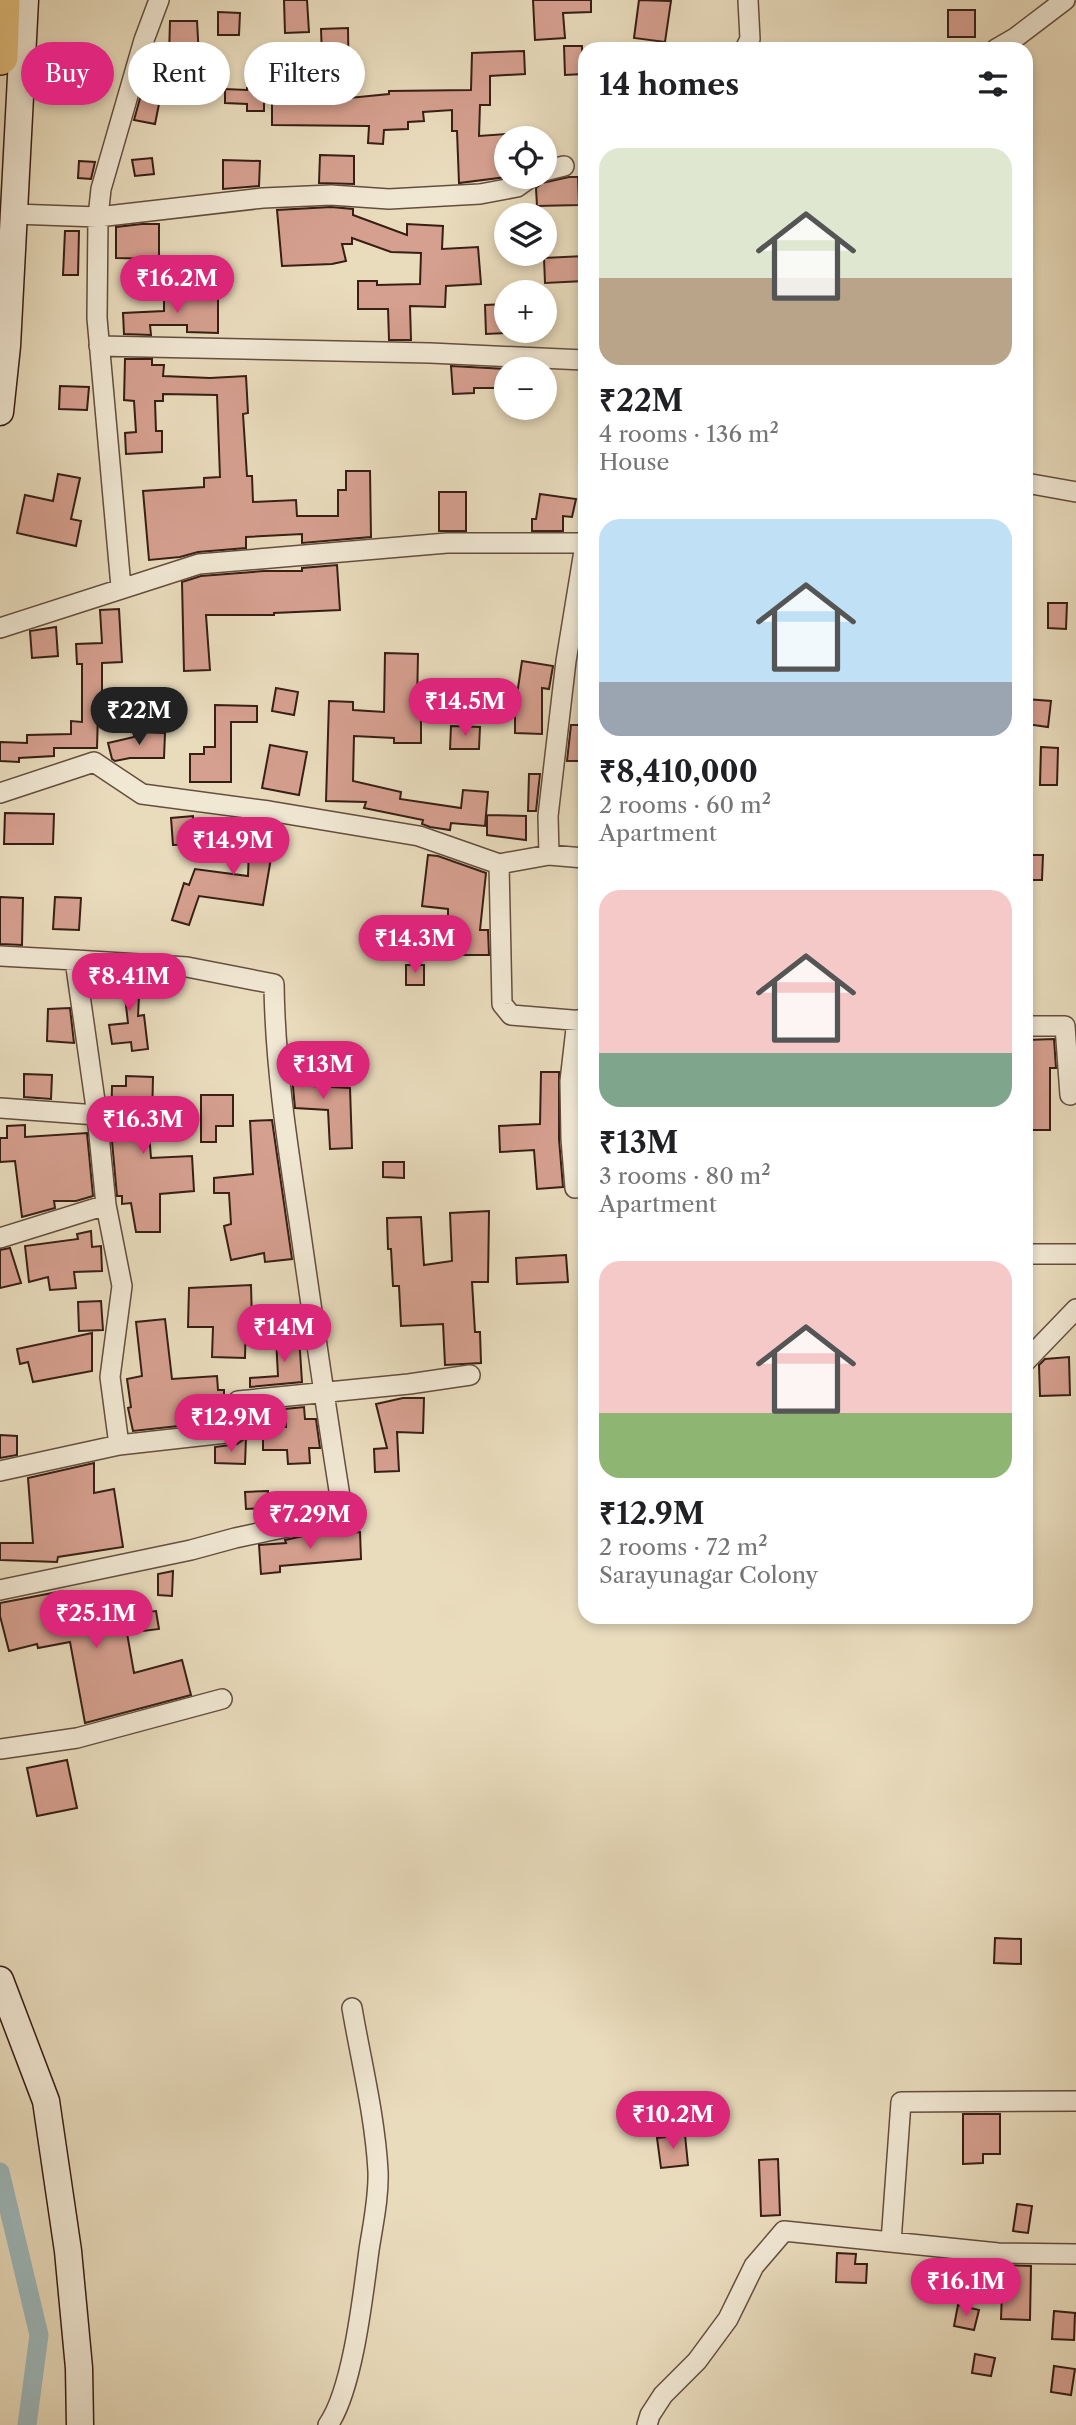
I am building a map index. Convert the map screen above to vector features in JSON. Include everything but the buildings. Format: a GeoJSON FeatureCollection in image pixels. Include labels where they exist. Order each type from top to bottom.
{"type":"FeatureCollection","features":[{"type":"Feature","properties":{"kind":"highway"},"geometry":{"type":"LineString","coordinates":[[0,57],[2,0]]}},
{"type":"Feature","properties":{"kind":"street"},"geometry":{"type":"LineString","coordinates":[[0,412],[7,346],[24,0]]}},
{"type":"Feature","properties":{"kind":"street"},"geometry":{"type":"LineString","coordinates":[[121,587],[97,318],[98,217],[104,176],[144,40],[159,0]]}},
{"type":"Feature","properties":{"kind":"street"},"geometry":{"type":"LineString","coordinates":[[748,0],[749,42]]}},
{"type":"Feature","properties":{"kind":"street"},"geometry":{"type":"LineString","coordinates":[[1008,42],[1065,0]]}},
{"type":"Feature","properties":{"kind":"street"},"geometry":{"type":"LineString","coordinates":[[557,168],[564,166]]}},
{"type":"Feature","properties":{"kind":"street"},"geometry":{"type":"LineString","coordinates":[[14,214],[98,217],[263,198],[331,195],[388,199],[480,194],[506,189]]}},
{"type":"Feature","properties":{"kind":"street"},"geometry":{"type":"LineString","coordinates":[[99,346],[430,353],[578,360]]}},
{"type":"Feature","properties":{"kind":"street"},"geometry":{"type":"LineString","coordinates":[[1033,484],[1076,492]]}},
{"type":"Feature","properties":{"kind":"street"},"geometry":{"type":"LineString","coordinates":[[0,628],[199,564],[447,543],[578,543]]}},
{"type":"Feature","properties":{"kind":"street"},"geometry":{"type":"LineString","coordinates":[[550,855],[548,816],[578,608]]}},
{"type":"Feature","properties":{"kind":"street"},"geometry":{"type":"LineString","coordinates":[[0,793],[94,762],[142,794],[269,811],[419,836],[499,864],[550,855],[578,857]]}},
{"type":"Feature","properties":{"kind":"street"},"geometry":{"type":"LineString","coordinates":[[499,864],[502,1004],[511,1015],[578,1021]]}},
{"type":"Feature","properties":{"kind":"street"},"geometry":{"type":"LineString","coordinates":[[0,956],[187,967],[274,984],[274,1031],[282,1105],[343,1515],[0,1590]]}},
{"type":"Feature","properties":{"kind":"street"},"geometry":{"type":"LineString","coordinates":[[75,960],[97,1115],[106,1205],[122,1286],[110,1377],[120,1445]]}},
{"type":"Feature","properties":{"kind":"street"},"geometry":{"type":"LineString","coordinates":[[1033,1026],[1065,1026],[1070,1095]]}},
{"type":"Feature","properties":{"kind":"street"},"geometry":{"type":"LineString","coordinates":[[575,1188],[570,1081],[578,1037]]}},
{"type":"Feature","properties":{"kind":"street"},"geometry":{"type":"LineString","coordinates":[[0,1108],[97,1115]]}},
{"type":"Feature","properties":{"kind":"street"},"geometry":{"type":"LineString","coordinates":[[0,1238],[106,1205]]}},
{"type":"Feature","properties":{"kind":"street"},"geometry":{"type":"LineString","coordinates":[[1033,1254],[1076,1254]]}},
{"type":"Feature","properties":{"kind":"street"},"geometry":{"type":"LineString","coordinates":[[1033,1354],[1076,1309]]}},
{"type":"Feature","properties":{"kind":"street"},"geometry":{"type":"LineString","coordinates":[[0,1471],[120,1445],[235,1432],[238,1401],[470,1375]]}},
{"type":"Feature","properties":{"kind":"street"},"geometry":{"type":"LineString","coordinates":[[0,1749],[77,1738],[222,1699]]}},
{"type":"Feature","properties":{"kind":"street"},"geometry":{"type":"LineString","coordinates":[[0,1980],[46,2101],[68,2251],[79,2368],[80,2425]]}},
{"type":"Feature","properties":{"kind":"street"},"geometry":{"type":"LineString","coordinates":[[328,2425],[337,2407],[354,2344],[378,2180],[367,2088],[352,2008]]}},
{"type":"Feature","properties":{"kind":"street"},"geometry":{"type":"LineString","coordinates":[[891,2242],[901,2102],[1076,2101]]}},
{"type":"Feature","properties":{"kind":"street"},"geometry":{"type":"LineString","coordinates":[[647,2425],[663,2395],[697,2361],[728,2319],[754,2266],[784,2231],[998,2253],[1076,2254]]}},
{"type":"Feature","properties":{"kind":"waterway"},"geometry":{"type":"LineString","coordinates":[[0,2172],[39,2335],[27,2425]]}}]}
